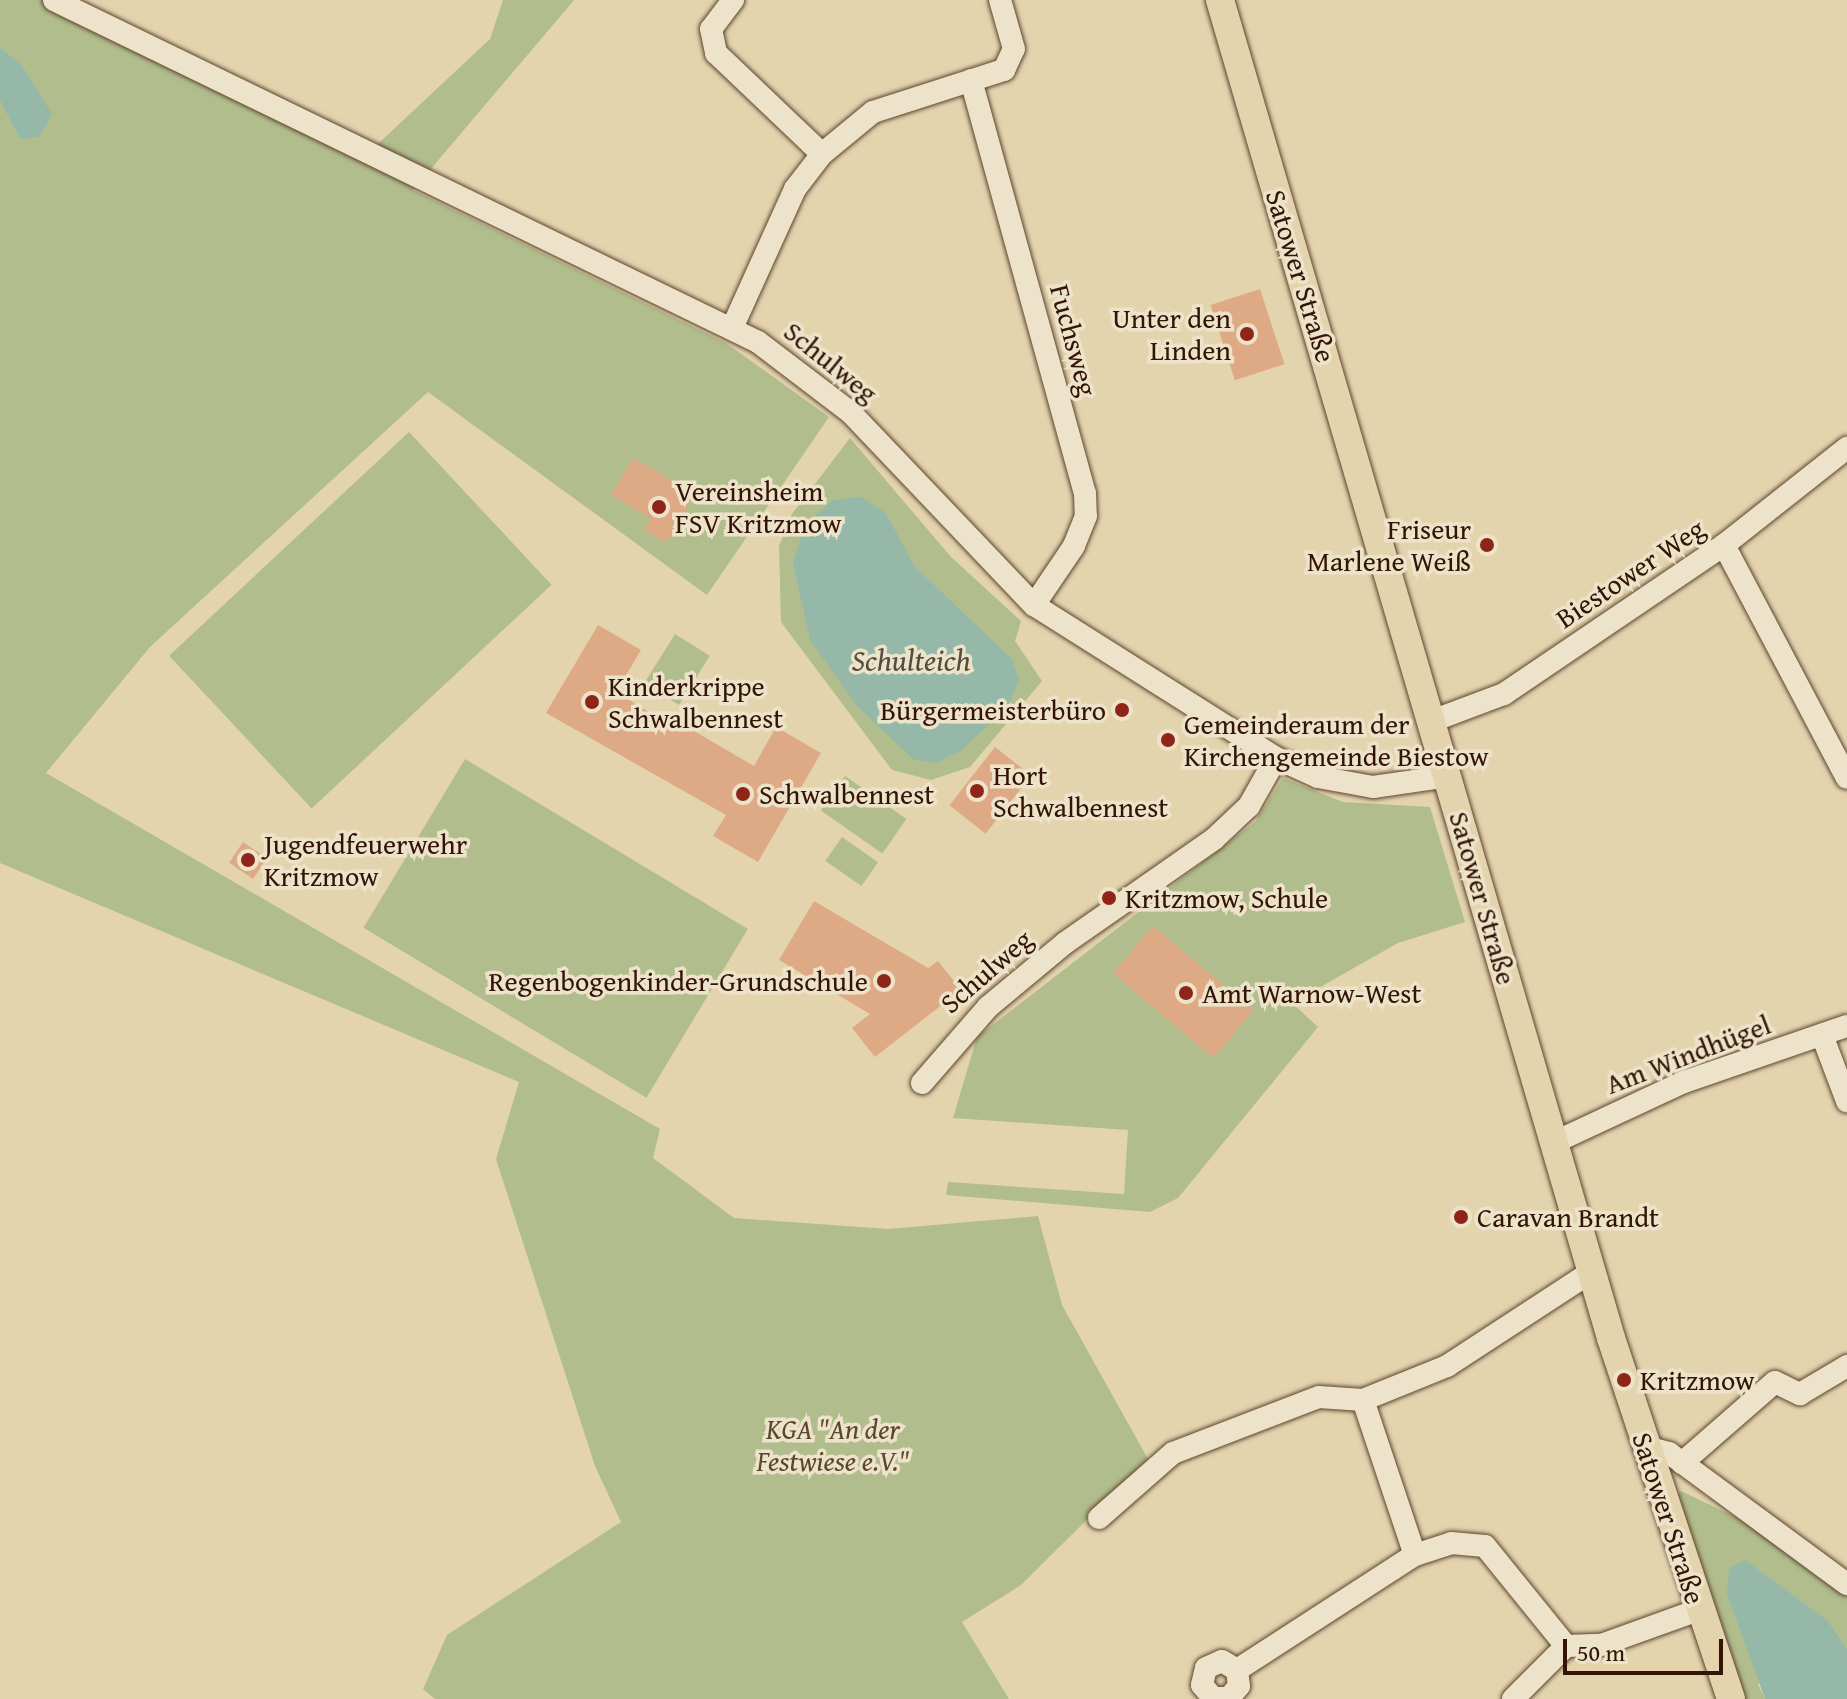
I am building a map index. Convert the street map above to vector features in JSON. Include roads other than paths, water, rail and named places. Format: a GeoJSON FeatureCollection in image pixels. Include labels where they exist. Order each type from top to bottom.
{"type":"FeatureCollection","features":[{"type":"Feature","properties":{"kind":"main road","name":"Satower Straße"},"geometry":{"type":"LineString","coordinates":[[1220,0],[1591,1272],[1698,1610],[1731,1699]]}},
{"type":"Feature","properties":{"kind":"street","name":"Schulweg"},"geometry":{"type":"LineString","coordinates":[[54,0],[280,113],[732,328],[787,360],[850,412],[1034,605],[1276,758],[1318,777],[1373,787],[1448,776]]}},
{"type":"Feature","properties":{"kind":"street"},"geometry":{"type":"LineString","coordinates":[[733,0],[711,29],[716,53],[822,154]]}},
{"type":"Feature","properties":{"kind":"street"},"geometry":{"type":"LineString","coordinates":[[732,328],[795,189],[822,154],[873,112],[1004,70],[1014,49],[1000,0]]}},
{"type":"Feature","properties":{"kind":"street","name":"Fuchsweg"},"geometry":{"type":"LineString","coordinates":[[971,80],[1085,493],[1086,516],[1074,546],[1034,605]]}},
{"type":"Feature","properties":{"kind":"street","name":"Biestower Weg"},"geometry":{"type":"LineString","coordinates":[[1432,721],[1504,694],[1724,545],[1847,448]]}},
{"type":"Feature","properties":{"kind":"street"},"geometry":{"type":"LineString","coordinates":[[1724,545],[1847,778]]}},
{"type":"Feature","properties":{"kind":"street","name":"Schulweg"},"geometry":{"type":"LineString","coordinates":[[922,1083],[961,1030],[1043,961],[1214,839],[1249,806],[1276,758]]}},
{"type":"Feature","properties":{"kind":"street","name":"Am Windhügel"},"geometry":{"type":"LineString","coordinates":[[1553,1143],[1684,1082],[1847,1026]]}},
{"type":"Feature","properties":{"kind":"street"},"geometry":{"type":"LineString","coordinates":[[1822,1035],[1847,1101]]}},
{"type":"Feature","properties":{"kind":"street"},"geometry":{"type":"LineString","coordinates":[[1099,1518],[1160,1460],[1207,1438],[1319,1397],[1363,1400],[1447,1366],[1591,1272]]}},
{"type":"Feature","properties":{"kind":"street"},"geometry":{"type":"LineString","coordinates":[[1682,1463],[1775,1382],[1800,1394],[1847,1366]]}},
{"type":"Feature","properties":{"kind":"street"},"geometry":{"type":"LineString","coordinates":[[1363,1400],[1415,1555]]}},
{"type":"Feature","properties":{"kind":"street"},"geometry":{"type":"LineString","coordinates":[[1646,1447],[1682,1463],[1847,1584]]}},
{"type":"Feature","properties":{"kind":"street"},"geometry":{"type":"LineString","coordinates":[[1237,1670],[1415,1555],[1451,1543],[1485,1546],[1566,1646]]}},
{"type":"Feature","properties":{"kind":"street"},"geometry":{"type":"LineString","coordinates":[[1513,1699],[1566,1646],[1601,1645],[1698,1610]]}},
{"type":"Feature","properties":{"kind":"water"},"geometry":{"type":"Polygon","coordinates":[[[0,48],[21,64],[52,114],[39,137],[20,139],[0,100],[0,48]]]}},
{"type":"Feature","properties":{"kind":"water","name":"Schulteich"},"geometry":{"type":"Polygon","coordinates":[[[861,497],[886,513],[914,566],[1012,659],[1019,679],[1008,706],[962,750],[935,763],[913,759],[857,706],[810,640],[793,563],[804,527],[832,500],[861,497]]]}},
{"type":"Feature","properties":{"kind":"water"},"geometry":{"type":"Polygon","coordinates":[[[1745,1560],[1829,1622],[1847,1649],[1847,1699],[1765,1699],[1727,1594],[1729,1568],[1745,1560]]]}},
{"type":"Feature","properties":{"kind":"place","name":"Unter den Linden"},"geometry":{"type":"Point","coordinates":[1247,334]}},
{"type":"Feature","properties":{"kind":"place","name":"Vereinsheim FSV Kritzmow"},"geometry":{"type":"Point","coordinates":[659,507]}},
{"type":"Feature","properties":{"kind":"place","name":"Friseur Marlene Weiß"},"geometry":{"type":"Point","coordinates":[1487,545]}},
{"type":"Feature","properties":{"kind":"place","name":"Kinderkrippe Schwalbennest"},"geometry":{"type":"Point","coordinates":[592,702]}},
{"type":"Feature","properties":{"kind":"place","name":"Bürgermeisterbüro"},"geometry":{"type":"Point","coordinates":[1122,710]}},
{"type":"Feature","properties":{"kind":"place","name":"Gemeinderaum der Kirchengemeinde Biestow"},"geometry":{"type":"Point","coordinates":[1168,740]}},
{"type":"Feature","properties":{"kind":"place","name":"Hort Schwalbennest"},"geometry":{"type":"Point","coordinates":[977,791]}},
{"type":"Feature","properties":{"kind":"place","name":"Schwalbennest"},"geometry":{"type":"Point","coordinates":[743,794]}},
{"type":"Feature","properties":{"kind":"place","name":"Jugendfeuerwehr Kritzmow"},"geometry":{"type":"Point","coordinates":[248,860]}},
{"type":"Feature","properties":{"kind":"place","name":"Kritzmow, Schule"},"geometry":{"type":"Point","coordinates":[1109,898]}},
{"type":"Feature","properties":{"kind":"place","name":"Regenbogenkinder-Grundschule"},"geometry":{"type":"Point","coordinates":[884,981]}},
{"type":"Feature","properties":{"kind":"place","name":"Amt Warnow-West"},"geometry":{"type":"Point","coordinates":[1186,993]}},
{"type":"Feature","properties":{"kind":"place","name":"Caravan Brandt"},"geometry":{"type":"Point","coordinates":[1461,1217]}},
{"type":"Feature","properties":{"kind":"place","name":"Kritzmow"},"geometry":{"type":"Point","coordinates":[1624,1380]}},
{"type":"Feature","properties":{"kind":"park label","name":"KGA \"An der Festwiese e.V.\""},"geometry":{"type":"Point","coordinates":[833,1445]}}]}
